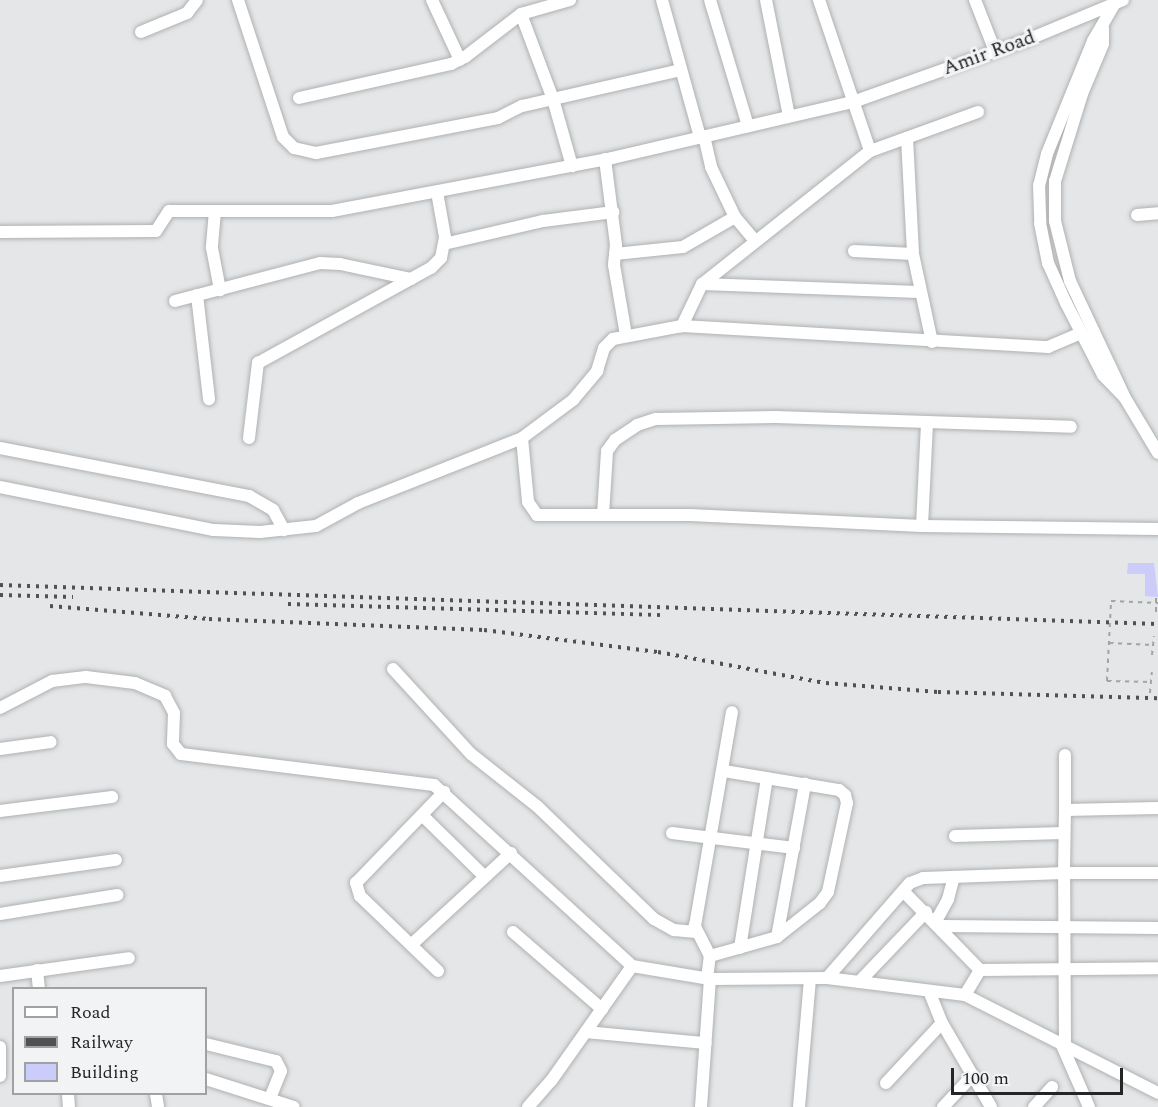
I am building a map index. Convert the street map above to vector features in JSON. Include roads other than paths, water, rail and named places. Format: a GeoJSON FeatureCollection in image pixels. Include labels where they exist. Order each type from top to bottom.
{"type":"FeatureCollection","features":[{"type":"Feature","properties":{"kind":"street"},"geometry":{"type":"LineString","coordinates":[[141,32],[188,13],[197,0]]}},
{"type":"Feature","properties":{"kind":"street"},"geometry":{"type":"LineString","coordinates":[[238,0],[279,129],[294,148],[316,153],[498,118],[522,106],[681,70]]}},
{"type":"Feature","properties":{"kind":"street"},"geometry":{"type":"LineString","coordinates":[[432,0],[460,60]]}},
{"type":"Feature","properties":{"kind":"street"},"geometry":{"type":"LineString","coordinates":[[299,98],[460,60],[521,14],[568,0]]}},
{"type":"Feature","properties":{"kind":"street"},"geometry":{"type":"LineString","coordinates":[[662,0],[711,167],[735,217],[754,240]]}},
{"type":"Feature","properties":{"kind":"street"},"geometry":{"type":"LineString","coordinates":[[710,0],[748,126]]}},
{"type":"Feature","properties":{"kind":"street"},"geometry":{"type":"LineString","coordinates":[[766,0],[789,117]]}},
{"type":"Feature","properties":{"kind":"street"},"geometry":{"type":"LineString","coordinates":[[819,0],[870,151]]}},
{"type":"Feature","properties":{"kind":"street"},"geometry":{"type":"LineString","coordinates":[[975,0],[995,51]]}},
{"type":"Feature","properties":{"kind":"street"},"geometry":{"type":"LineString","coordinates":[[1118,2],[1093,41],[1062,111],[1039,185],[1040,223],[1048,262],[1103,375],[1125,398]]}},
{"type":"Feature","properties":{"kind":"street","name":"Amir Road"},"geometry":{"type":"LineString","coordinates":[[0,231],[156,231],[169,211],[332,211],[572,166],[853,102],[995,51],[1118,2]]}},
{"type":"Feature","properties":{"kind":"street"},"geometry":{"type":"LineString","coordinates":[[521,14],[553,99],[572,166]]}},
{"type":"Feature","properties":{"kind":"street"},"geometry":{"type":"LineString","coordinates":[[1103,28],[1103,44],[1082,94],[1055,181],[1054,221],[1070,281],[1119,380],[1125,398],[1158,453]]}},
{"type":"Feature","properties":{"kind":"street"},"geometry":{"type":"LineString","coordinates":[[682,326],[702,284],[754,240],[870,151],[978,112]]}},
{"type":"Feature","properties":{"kind":"street"},"geometry":{"type":"LineString","coordinates":[[907,138],[913,254],[919,292],[932,342]]}},
{"type":"Feature","properties":{"kind":"street"},"geometry":{"type":"LineString","coordinates":[[605,159],[626,335]]}},
{"type":"Feature","properties":{"kind":"street"},"geometry":{"type":"LineString","coordinates":[[249,438],[258,363],[411,279],[441,258],[444,244],[437,192]]}},
{"type":"Feature","properties":{"kind":"street"},"geometry":{"type":"LineString","coordinates":[[215,211],[212,241],[220,290]]}},
{"type":"Feature","properties":{"kind":"street"},"geometry":{"type":"LineString","coordinates":[[444,244],[543,221],[613,212]]}},
{"type":"Feature","properties":{"kind":"street"},"geometry":{"type":"LineString","coordinates":[[1137,214],[1158,213]]}},
{"type":"Feature","properties":{"kind":"street"},"geometry":{"type":"LineString","coordinates":[[615,254],[682,247],[735,217]]}},
{"type":"Feature","properties":{"kind":"street"},"geometry":{"type":"LineString","coordinates":[[854,250],[913,254]]}},
{"type":"Feature","properties":{"kind":"street"},"geometry":{"type":"LineString","coordinates":[[176,301],[320,263],[411,279]]}},
{"type":"Feature","properties":{"kind":"street"},"geometry":{"type":"LineString","coordinates":[[702,284],[919,292]]}},
{"type":"Feature","properties":{"kind":"street"},"geometry":{"type":"LineString","coordinates":[[197,296],[209,399]]}},
{"type":"Feature","properties":{"kind":"street"},"geometry":{"type":"LineString","coordinates":[[0,487],[214,530],[284,530],[335,517],[522,438],[573,400],[597,371],[604,348],[613,339],[626,335],[682,326],[1048,347],[1081,333]]}},
{"type":"Feature","properties":{"kind":"street"},"geometry":{"type":"LineString","coordinates":[[603,515],[607,451],[622,435],[656,419],[776,417],[927,425],[1071,427]]}},
{"type":"Feature","properties":{"kind":"street"},"geometry":{"type":"LineString","coordinates":[[922,526],[927,425]]}},
{"type":"Feature","properties":{"kind":"street"},"geometry":{"type":"LineString","coordinates":[[522,438],[530,509],[537,514],[690,515],[922,526],[1158,529]]}},
{"type":"Feature","properties":{"kind":"street"},"geometry":{"type":"LineString","coordinates":[[0,448],[249,496],[273,510],[284,530]]}},
{"type":"Feature","properties":{"kind":"street"},"geometry":{"type":"LineString","coordinates":[[393,669],[471,754],[538,807],[654,919],[674,930],[696,932]]}},
{"type":"Feature","properties":{"kind":"street"},"geometry":{"type":"LineString","coordinates":[[0,708],[52,681],[86,677],[135,683],[165,696],[174,713],[173,744],[181,754],[424,782],[444,792],[632,966],[708,979],[826,978],[965,995],[1158,1093]]}},
{"type":"Feature","properties":{"kind":"street"},"geometry":{"type":"LineString","coordinates":[[701,1107],[710,956],[696,932],[732,711]]}},
{"type":"Feature","properties":{"kind":"street"},"geometry":{"type":"LineString","coordinates":[[0,749],[51,742]]}},
{"type":"Feature","properties":{"kind":"street"},"geometry":{"type":"LineString","coordinates":[[1065,755],[1064,873],[1067,969],[1063,1044],[1089,1107]]}},
{"type":"Feature","properties":{"kind":"street"},"geometry":{"type":"LineString","coordinates":[[710,956],[777,937],[820,903],[828,892],[847,803],[839,790],[723,771]]}},
{"type":"Feature","properties":{"kind":"street"},"geometry":{"type":"LineString","coordinates":[[740,948],[767,778]]}},
{"type":"Feature","properties":{"kind":"street"},"geometry":{"type":"LineString","coordinates":[[777,937],[805,784]]}},
{"type":"Feature","properties":{"kind":"street"},"geometry":{"type":"LineString","coordinates":[[438,971],[360,896],[357,883],[444,792]]}},
{"type":"Feature","properties":{"kind":"street"},"geometry":{"type":"LineString","coordinates":[[0,811],[112,797]]}},
{"type":"Feature","properties":{"kind":"street"},"geometry":{"type":"LineString","coordinates":[[1065,810],[1158,808]]}},
{"type":"Feature","properties":{"kind":"street"},"geometry":{"type":"LineString","coordinates":[[422,816],[485,877]]}},
{"type":"Feature","properties":{"kind":"street"},"geometry":{"type":"LineString","coordinates":[[672,833],[794,848]]}},
{"type":"Feature","properties":{"kind":"street"},"geometry":{"type":"LineString","coordinates":[[955,836],[1064,833]]}},
{"type":"Feature","properties":{"kind":"street"},"geometry":{"type":"LineString","coordinates":[[411,945],[511,854]]}},
{"type":"Feature","properties":{"kind":"street"},"geometry":{"type":"LineString","coordinates":[[0,876],[116,861]]}},
{"type":"Feature","properties":{"kind":"street"},"geometry":{"type":"LineString","coordinates":[[826,978],[903,891],[917,880],[1064,873],[1158,873]]}},
{"type":"Feature","properties":{"kind":"street"},"geometry":{"type":"LineString","coordinates":[[939,924],[954,877]]}},
{"type":"Feature","properties":{"kind":"street"},"geometry":{"type":"LineString","coordinates":[[903,891],[939,924],[980,970],[1158,968]]}},
{"type":"Feature","properties":{"kind":"street"},"geometry":{"type":"LineString","coordinates":[[0,914],[117,895]]}},
{"type":"Feature","properties":{"kind":"street"},"geometry":{"type":"LineString","coordinates":[[859,982],[926,912]]}},
{"type":"Feature","properties":{"kind":"street"},"geometry":{"type":"LineString","coordinates":[[939,924],[1158,928]]}},
{"type":"Feature","properties":{"kind":"street"},"geometry":{"type":"LineString","coordinates":[[513,932],[602,1009]]}},
{"type":"Feature","properties":{"kind":"street"},"geometry":{"type":"LineString","coordinates":[[0,976],[129,958]]}},
{"type":"Feature","properties":{"kind":"street"},"geometry":{"type":"LineString","coordinates":[[528,1107],[632,966]]}},
{"type":"Feature","properties":{"kind":"street"},"geometry":{"type":"LineString","coordinates":[[37,970],[39,987]]}},
{"type":"Feature","properties":{"kind":"street"},"geometry":{"type":"LineString","coordinates":[[965,995],[980,970]]}},
{"type":"Feature","properties":{"kind":"street"},"geometry":{"type":"LineString","coordinates":[[798,1107],[810,979]]}},
{"type":"Feature","properties":{"kind":"street"},"geometry":{"type":"LineString","coordinates":[[929,991],[942,1023],[991,1107]]}},
{"type":"Feature","properties":{"kind":"street"},"geometry":{"type":"LineString","coordinates":[[886,1083],[942,1023]]}},
{"type":"Feature","properties":{"kind":"street"},"geometry":{"type":"LineString","coordinates":[[585,1032],[705,1043]]}},
{"type":"Feature","properties":{"kind":"street"},"geometry":{"type":"LineString","coordinates":[[207,1044],[276,1061],[281,1071],[270,1098]]}},
{"type":"Feature","properties":{"kind":"street"},"geometry":{"type":"LineString","coordinates":[[0,1047],[6,1072]]}},
{"type":"Feature","properties":{"kind":"street"},"geometry":{"type":"LineString","coordinates":[[943,1107],[972,1075]]}},
{"type":"Feature","properties":{"kind":"street"},"geometry":{"type":"LineString","coordinates":[[207,1079],[294,1107]]}},
{"type":"Feature","properties":{"kind":"street"},"geometry":{"type":"LineString","coordinates":[[1034,1107],[1052,1087]]}},
{"type":"Feature","properties":{"kind":"railway"},"geometry":{"type":"LineString","coordinates":[[0,585],[1158,624]]}},
{"type":"Feature","properties":{"kind":"railway"},"geometry":{"type":"LineString","coordinates":[[0,595],[73,597]]}},
{"type":"Feature","properties":{"kind":"railway"},"geometry":{"type":"LineString","coordinates":[[288,604],[663,615]]}},
{"type":"Feature","properties":{"kind":"railway"},"geometry":{"type":"LineString","coordinates":[[50,606],[209,619],[484,630],[658,652],[826,683],[938,692],[1158,698]]}}]}
